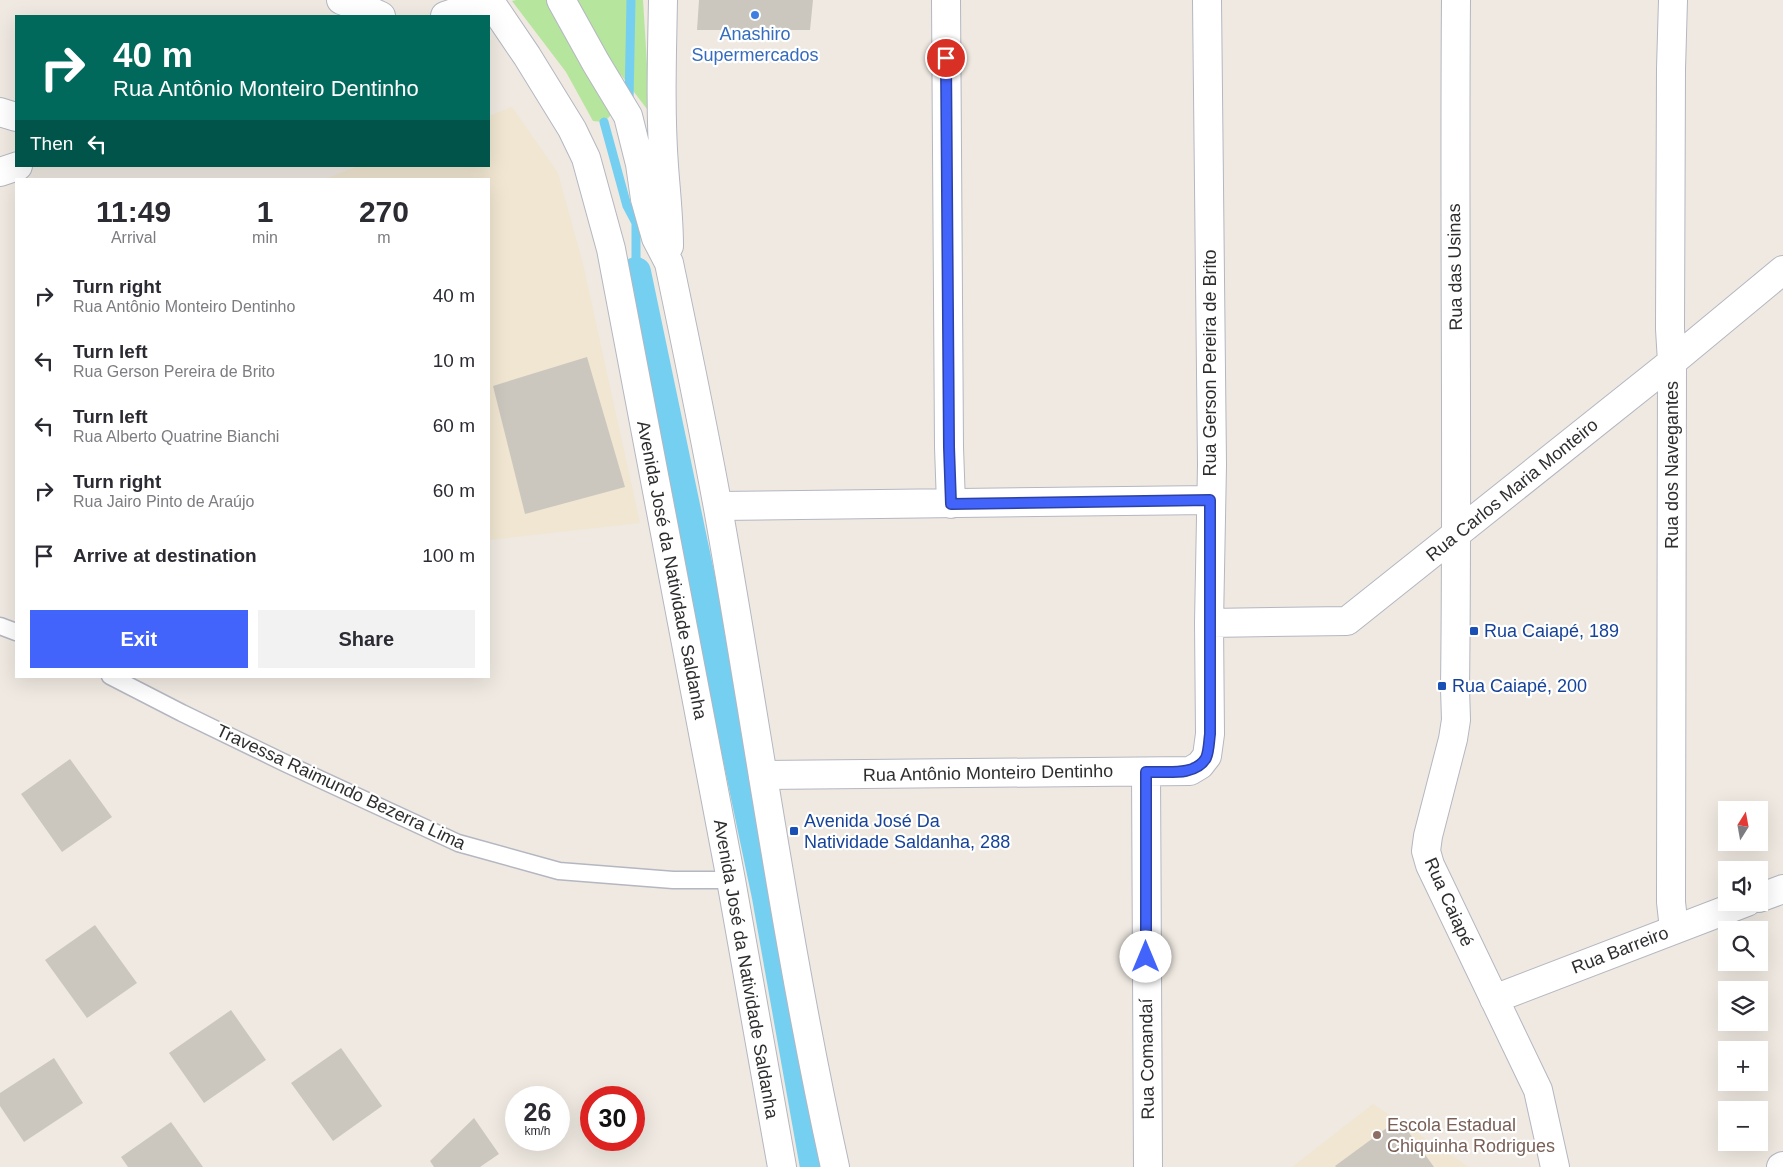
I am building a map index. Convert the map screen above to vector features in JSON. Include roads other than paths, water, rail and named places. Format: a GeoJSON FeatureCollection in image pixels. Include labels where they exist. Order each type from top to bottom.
{"type":"FeatureCollection","features":[{"type":"Feature","properties":{"kind":"street"},"geometry":{"type":"LineString","coordinates":[[341,0],[379,15]]}},
{"type":"Feature","properties":{"kind":"street"},"geometry":{"type":"LineString","coordinates":[[448,15],[490,0]]}},
{"type":"Feature","properties":{"kind":"street","name":"Avenida José da Natividade Saldanha"},"geometry":{"type":"LineString","coordinates":[[490,0],[572,129],[586,158],[611,249],[731,880],[782,1167]]}},
{"type":"Feature","properties":{"kind":"street"},"geometry":{"type":"LineString","coordinates":[[560,0],[628,116],[645,200],[656,238],[669,263]]}},
{"type":"Feature","properties":{"kind":"street"},"geometry":{"type":"LineString","coordinates":[[663,0],[661,78],[664,165],[669,220],[669,263],[718,506],[762,775],[816,1079],[835,1167]]}},
{"type":"Feature","properties":{"kind":"street"},"geometry":{"type":"LineString","coordinates":[[946,0],[951,504]]}},
{"type":"Feature","properties":{"kind":"street","name":"Rua Gerson Pereira de Brito"},"geometry":{"type":"LineString","coordinates":[[1207,0],[1212,465],[1209,623],[1210,734],[1207,756]]}},
{"type":"Feature","properties":{"kind":"street","name":"Rua das Usinas"},"geometry":{"type":"LineString","coordinates":[[1456,0],[1454,213],[1457,533]]}},
{"type":"Feature","properties":{"kind":"street","name":"Rua dos Navegantes"},"geometry":{"type":"LineString","coordinates":[[1673,0],[1670,318],[1672,362],[1671,892],[1674,929]]}},
{"type":"Feature","properties":{"kind":"street"},"geometry":{"type":"LineString","coordinates":[[0,112],[15,117]]}},
{"type":"Feature","properties":{"kind":"street"},"geometry":{"type":"LineString","coordinates":[[0,172],[15,167]]}},
{"type":"Feature","properties":{"kind":"street","name":"Rua Carlos Maria Monteiro"},"geometry":{"type":"LineString","coordinates":[[1209,623],[1347,621],[1672,362],[1783,270]]}},
{"type":"Feature","properties":{"kind":"street"},"geometry":{"type":"LineString","coordinates":[[718,506],[1210,500]]}},
{"type":"Feature","properties":{"kind":"street","name":"Rua Caiapé"},"geometry":{"type":"LineString","coordinates":[[1457,533],[1456,720],[1453,739],[1433,811],[1426,851],[1430,865],[1538,1090],[1555,1167]]}},
{"type":"Feature","properties":{"kind":"street","name":"Rua Antônio Monteiro Dentinho"},"geometry":{"type":"LineString","coordinates":[[762,775],[1190,771],[1200,766],[1207,756]]}},
{"type":"Feature","properties":{"kind":"street","name":"Rua Comandaí"},"geometry":{"type":"LineString","coordinates":[[1146,772],[1148,1167]]}},
{"type":"Feature","properties":{"kind":"street"},"geometry":{"type":"LineString","coordinates":[[1768,895],[1783,889]]}},
{"type":"Feature","properties":{"kind":"street","name":"Rua Barreiro"},"geometry":{"type":"LineString","coordinates":[[1494,999],[1723,911]]}},
{"type":"Feature","properties":{"kind":"lane"},"geometry":{"type":"LineString","coordinates":[[0,626],[15,632]]}},
{"type":"Feature","properties":{"kind":"lane","name":"Travessa Raimundo Bezerra Lima"},"geometry":{"type":"LineString","coordinates":[[114,678],[287,764],[458,843],[559,871],[673,880],[731,880]]}},
{"type":"Feature","properties":{"kind":"waterway"},"geometry":{"type":"LineString","coordinates":[[629,102],[631,0]]}},
{"type":"Feature","properties":{"kind":"waterway"},"geometry":{"type":"LineString","coordinates":[[604,122],[627,206],[636,223],[636,272]]}},
{"type":"Feature","properties":{"kind":"waterway"},"geometry":{"type":"LineString","coordinates":[[635,208],[636,223]]}},
{"type":"Feature","properties":{"kind":"waterway"},"geometry":{"type":"LineString","coordinates":[[636,272],[767,897],[815,1167]]}},
{"type":"Feature","properties":{"kind":"place","name":"Anashiro Supermercados"},"geometry":{"type":"Point","coordinates":[755,15]}},
{"type":"Feature","properties":{"kind":"place","name":"Rua Caiapé, 189"},"geometry":{"type":"Point","coordinates":[1474,631]}},
{"type":"Feature","properties":{"kind":"place","name":"Rua Caiapé, 200"},"geometry":{"type":"Point","coordinates":[1442,686]}},
{"type":"Feature","properties":{"kind":"place","name":"Avenida José Da Natividade Saldanha, 288"},"geometry":{"type":"Point","coordinates":[794,831]}},
{"type":"Feature","properties":{"kind":"place","name":"Escola Estadual Chiquinha Rodrigues"},"geometry":{"type":"Point","coordinates":[1377,1135]}}]}
